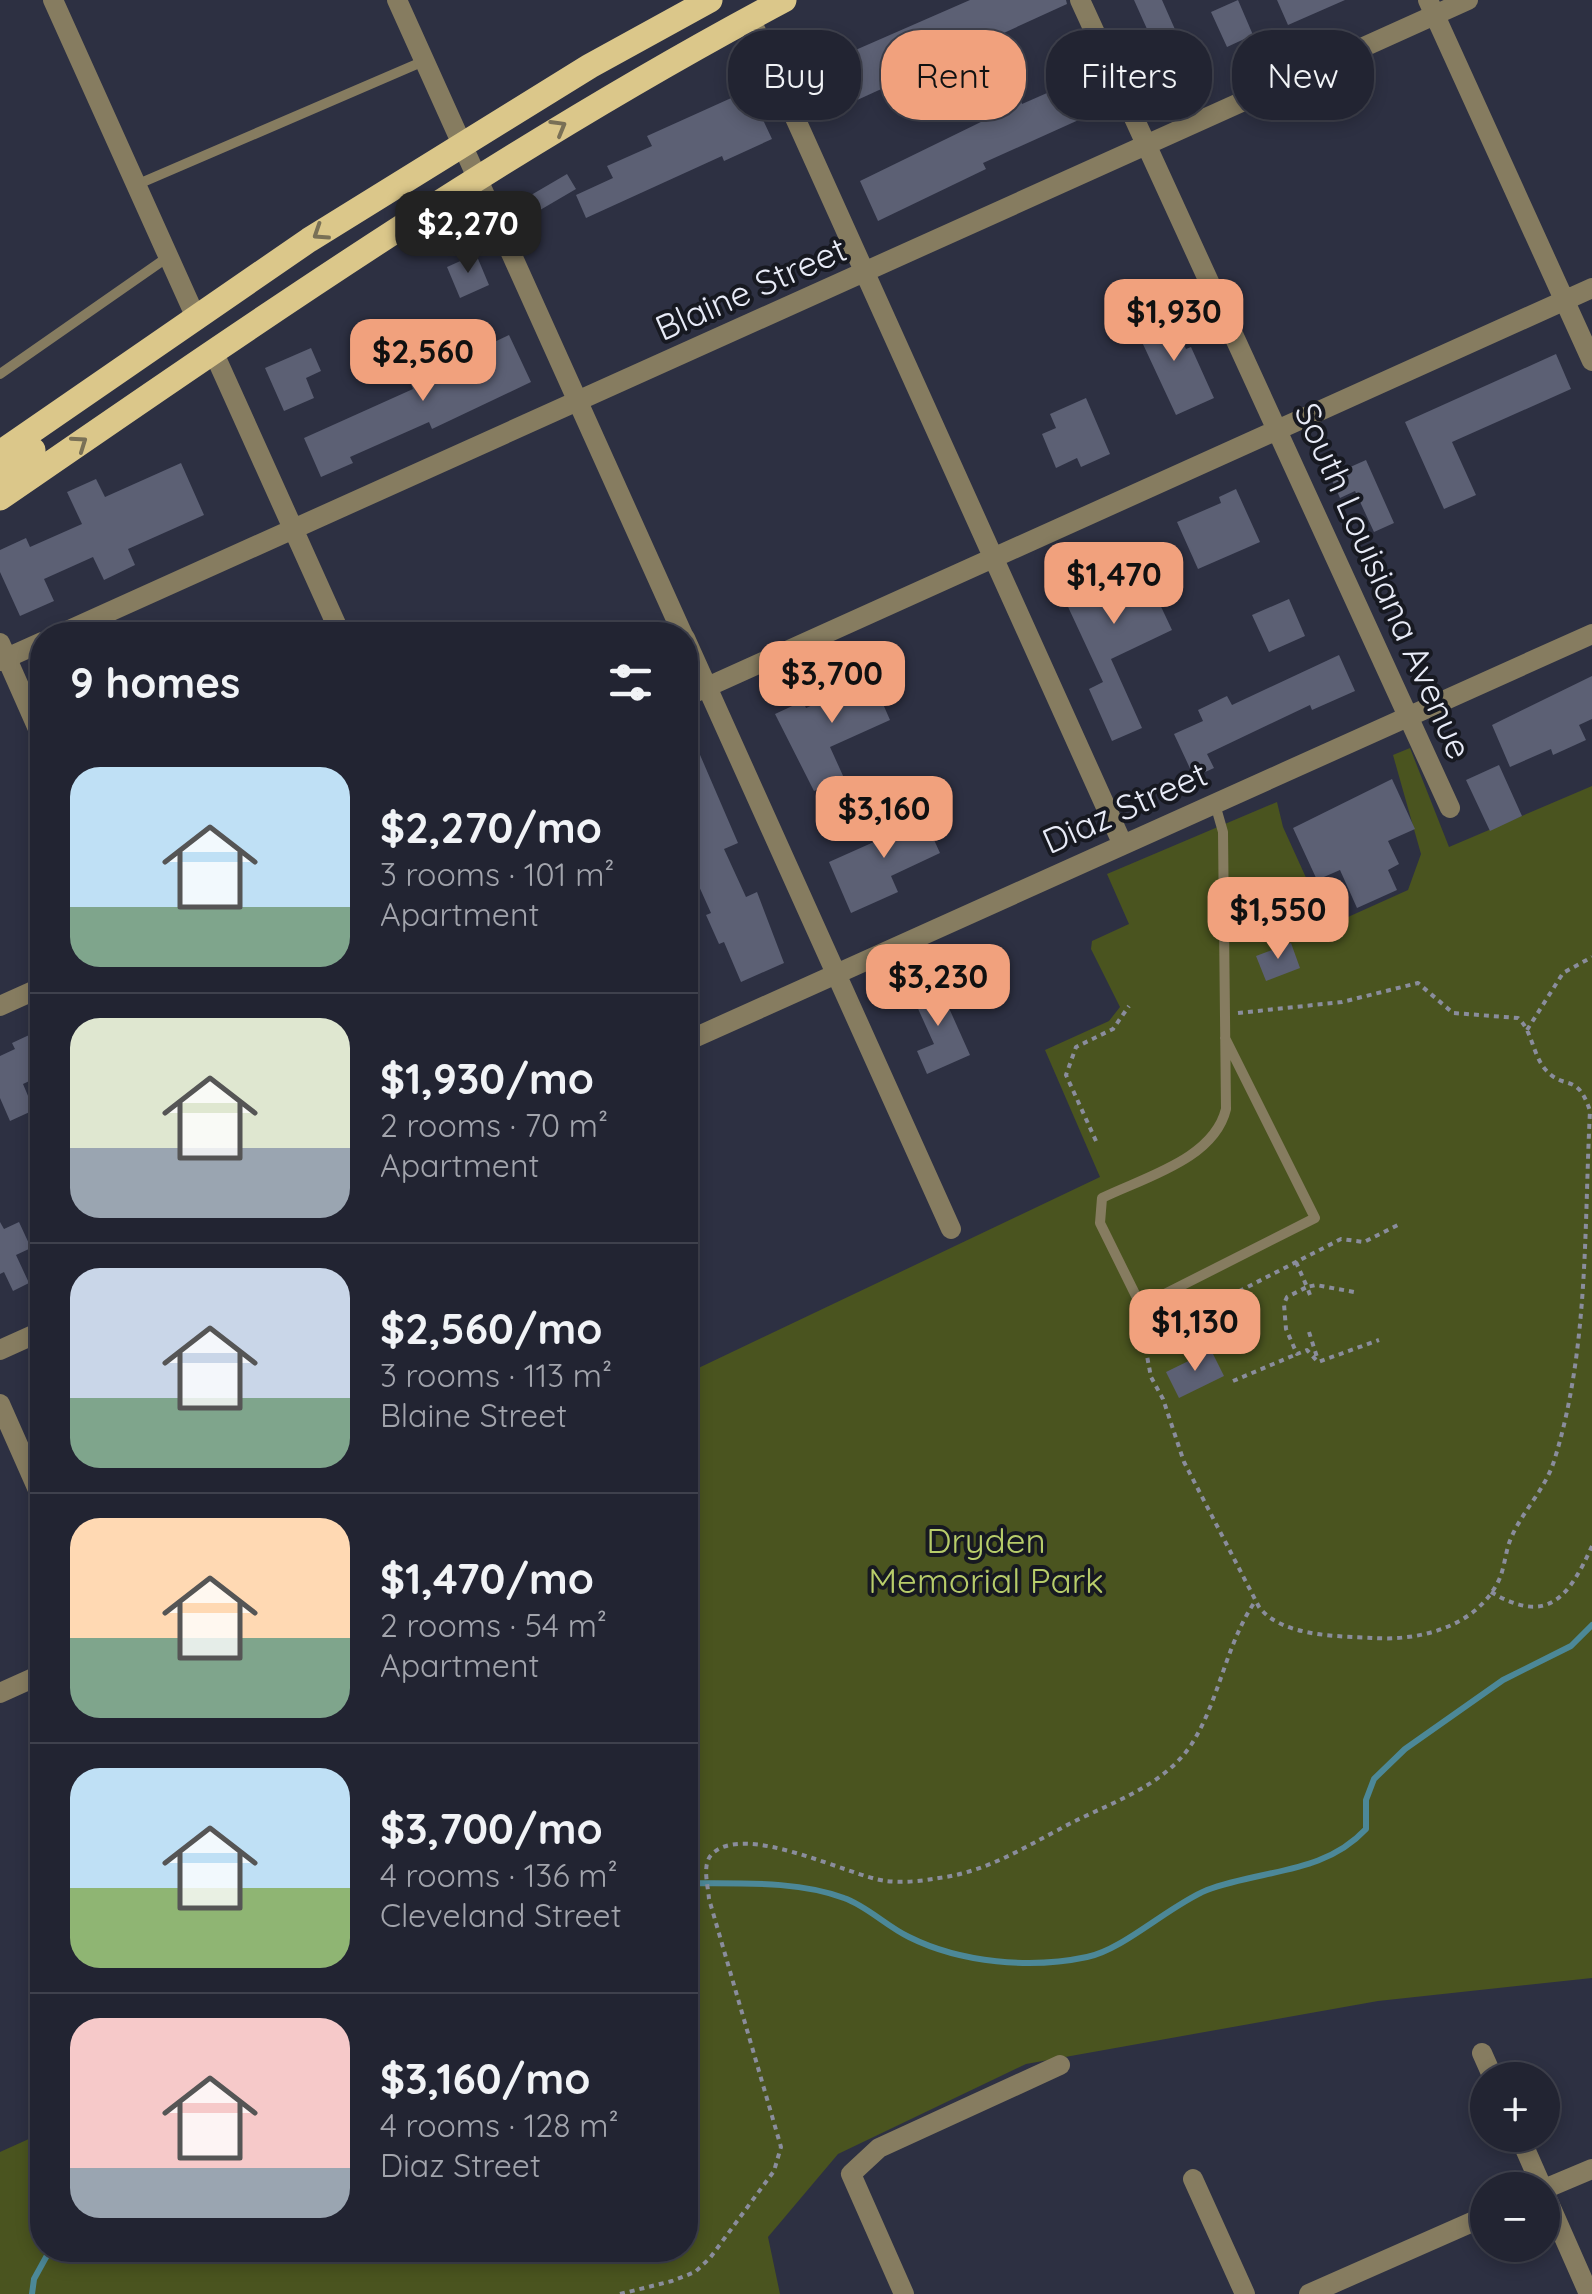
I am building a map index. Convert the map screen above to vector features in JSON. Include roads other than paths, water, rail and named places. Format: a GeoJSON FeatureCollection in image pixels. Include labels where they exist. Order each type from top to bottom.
{"type":"FeatureCollection","features":[{"type":"Feature","properties":{"kind":"main road"},"geometry":{"type":"LineString","coordinates":[[0,453],[310,240],[462,143],[710,0]]}},
{"type":"Feature","properties":{"kind":"main road"},"geometry":{"type":"LineString","coordinates":[[0,498],[476,177],[754,9],[784,0]]}},
{"type":"Feature","properties":{"kind":"main road"},"geometry":{"type":"LineString","coordinates":[[0,474],[134,381],[197,320]]}},
{"type":"Feature","properties":{"kind":"street"},"geometry":{"type":"LineString","coordinates":[[53,0],[197,320]]}},
{"type":"Feature","properties":{"kind":"street"},"geometry":{"type":"LineString","coordinates":[[397,0],[677,622]]}},
{"type":"Feature","properties":{"kind":"street","name":"South Louisiana Avenue"},"geometry":{"type":"LineString","coordinates":[[1080,0],[1450,808]]}},
{"type":"Feature","properties":{"kind":"street","name":"Blaine Street"},"geometry":{"type":"LineString","coordinates":[[87,622],[865,274],[1432,8],[1468,0]]}},
{"type":"Feature","properties":{"kind":"street"},"geometry":{"type":"LineString","coordinates":[[1432,8],[1592,361]]}},
{"type":"Feature","properties":{"kind":"street"},"geometry":{"type":"LineString","coordinates":[[754,9],[865,274],[1123,845]]}},
{"type":"Feature","properties":{"kind":"street"},"geometry":{"type":"LineString","coordinates":[[698,692],[1592,288]]}},
{"type":"Feature","properties":{"kind":"street"},"geometry":{"type":"LineString","coordinates":[[213,352],[335,622]]}},
{"type":"Feature","properties":{"kind":"street","name":"Diaz Street"},"geometry":{"type":"LineString","coordinates":[[698,1036],[1592,634]]}},
{"type":"Feature","properties":{"kind":"street"},"geometry":{"type":"LineString","coordinates":[[30,646],[2,654],[30,713]]}},
{"type":"Feature","properties":{"kind":"street"},"geometry":{"type":"LineString","coordinates":[[698,668],[951,1229]]}},
{"type":"Feature","properties":{"kind":"street"},"geometry":{"type":"LineString","coordinates":[[0,1006],[30,992]]}},
{"type":"Feature","properties":{"kind":"street"},"geometry":{"type":"LineString","coordinates":[[0,1350],[30,1336]]}},
{"type":"Feature","properties":{"kind":"street"},"geometry":{"type":"LineString","coordinates":[[0,1404],[30,1472]]}},
{"type":"Feature","properties":{"kind":"street"},"geometry":{"type":"LineString","coordinates":[[0,1693],[30,1679]]}},
{"type":"Feature","properties":{"kind":"street"},"geometry":{"type":"LineString","coordinates":[[1482,2053],[1486,2062]]}},
{"type":"Feature","properties":{"kind":"street"},"geometry":{"type":"LineString","coordinates":[[904,2294],[851,2174],[880,2148],[1060,2065]]}},
{"type":"Feature","properties":{"kind":"street"},"geometry":{"type":"LineString","coordinates":[[1560,2182],[1592,2168]]}},
{"type":"Feature","properties":{"kind":"street"},"geometry":{"type":"LineString","coordinates":[[1193,2179],[1245,2294]]}},
{"type":"Feature","properties":{"kind":"street"},"geometry":{"type":"LineString","coordinates":[[1309,2294],[1470,2223]]}},
{"type":"Feature","properties":{"kind":"street"},"geometry":{"type":"LineString","coordinates":[[1560,2228],[1589,2294]]}},
{"type":"Feature","properties":{"kind":"lane"},"geometry":{"type":"LineString","coordinates":[[136,185],[424,60]]}},
{"type":"Feature","properties":{"kind":"lane"},"geometry":{"type":"LineString","coordinates":[[0,374],[168,257]]}},
{"type":"Feature","properties":{"kind":"lane"},"geometry":{"type":"LineString","coordinates":[[1215,804],[1223,832],[1226,1109],[1214,1137],[1202,1148],[1102,1198],[1100,1223],[1141,1306],[1315,1218],[1226,1038]]}},
{"type":"Feature","properties":{"kind":"waterway"},"geometry":{"type":"LineString","coordinates":[[698,1883],[766,1884],[825,1892],[852,1902],[929,1946],[973,1958],[1043,1963],[1101,1953],[1207,1890],[1311,1863],[1349,1844],[1366,1829],[1366,1800],[1374,1779],[1405,1749],[1503,1680],[1571,1646],[1592,1625]]}},
{"type":"Feature","properties":{"kind":"waterway"},"geometry":{"type":"LineString","coordinates":[[32,2294],[34,2279],[43,2262]]}},
{"type":"Feature","properties":{"kind":"park label","name":"Dryden Memorial Park"},"geometry":{"type":"Point","coordinates":[986,1561]}}]}
